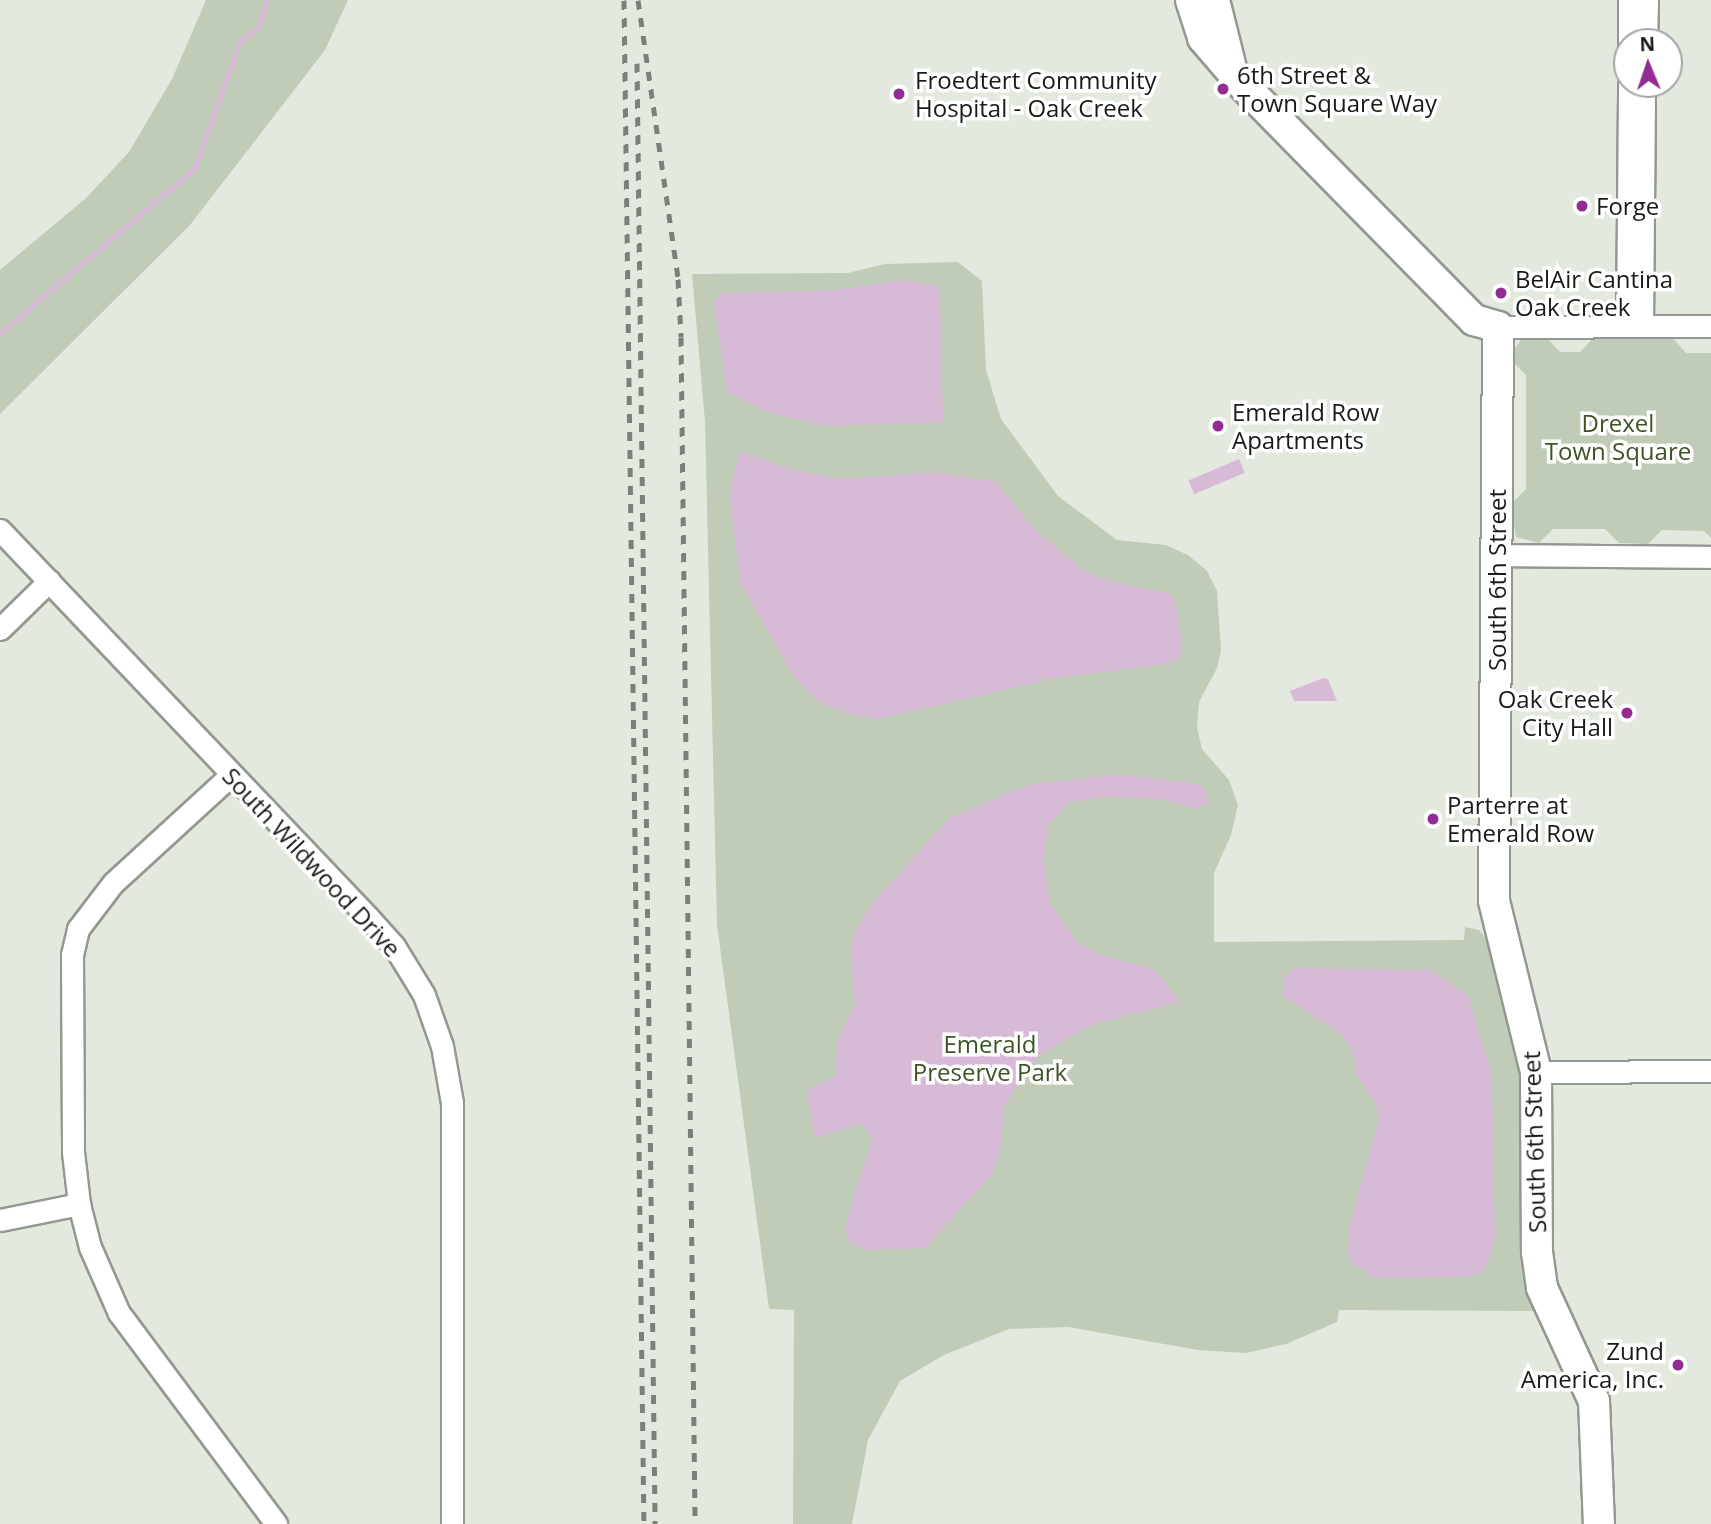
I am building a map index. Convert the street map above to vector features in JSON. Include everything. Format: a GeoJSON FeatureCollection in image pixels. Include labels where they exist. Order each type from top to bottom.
{"type":"FeatureCollection","features":[{"type":"Feature","properties":{"kind":"street"},"geometry":{"type":"LineString","coordinates":[[1191,0],[1203,38],[1232,71],[1474,320],[1498,327],[1711,326]]}},
{"type":"Feature","properties":{"kind":"street"},"geometry":{"type":"LineString","coordinates":[[1214,0],[1232,71]]}},
{"type":"Feature","properties":{"kind":"street"},"geometry":{"type":"LineString","coordinates":[[1629,0],[1629,28]]}},
{"type":"Feature","properties":{"kind":"street"},"geometry":{"type":"LineString","coordinates":[[1646,28],[1647,0]]}},
{"type":"Feature","properties":{"kind":"street"},"geometry":{"type":"LineString","coordinates":[[1629,98],[1635,325]]}},
{"type":"Feature","properties":{"kind":"street"},"geometry":{"type":"LineString","coordinates":[[1635,325],[1643,98]]}},
{"type":"Feature","properties":{"kind":"street","name":"South 6th Street"},"geometry":{"type":"LineString","coordinates":[[1498,327],[1494,901],[1536,1072],[1538,1252],[1542,1288],[1594,1401],[1599,1524]]}},
{"type":"Feature","properties":{"kind":"street","name":"South Wildwood Drive"},"geometry":{"type":"LineString","coordinates":[[0,530],[394,946],[433,1017],[447,1072],[453,1143],[452,1524]]}},
{"type":"Feature","properties":{"kind":"street"},"geometry":{"type":"LineString","coordinates":[[1498,555],[1711,557]]}},
{"type":"Feature","properties":{"kind":"street"},"geometry":{"type":"LineString","coordinates":[[0,629],[49,581]]}},
{"type":"Feature","properties":{"kind":"street"},"geometry":{"type":"LineString","coordinates":[[231,775],[113,883],[78,929],[72,985],[73,1152],[79,1204],[102,1279],[119,1313],[276,1524]]}},
{"type":"Feature","properties":{"kind":"street"},"geometry":{"type":"LineString","coordinates":[[1536,1072],[1711,1072]]}},
{"type":"Feature","properties":{"kind":"street"},"geometry":{"type":"LineString","coordinates":[[0,1220],[79,1204]]}},
{"type":"Feature","properties":{"kind":"green space"},"geometry":{"type":"Polygon","coordinates":[[[206,0],[348,0],[325,50],[190,225],[0,414],[0,270],[86,198],[129,152],[172,79],[206,0]]]}},
{"type":"Feature","properties":{"kind":"green space","name":"Emerald Preserve Park"},"geometry":{"type":"Polygon","coordinates":[[[958,262],[982,281],[986,370],[1001,419],[1058,496],[1117,540],[1166,545],[1188,555],[1207,571],[1217,591],[1221,650],[1217,668],[1199,702],[1197,727],[1202,749],[1229,780],[1238,805],[1231,835],[1214,873],[1214,942],[1464,940],[1465,927],[1479,930],[1490,943],[1523,1079],[1523,1252],[1535,1311],[1339,1310],[1337,1322],[1286,1344],[1246,1353],[1198,1350],[1068,1327],[1009,1329],[944,1355],[900,1381],[868,1440],[852,1524],[793,1524],[794,1310],[769,1309],[717,925],[705,422],[692,274],[848,273],[885,264],[958,262]]]}},
{"type":"Feature","properties":{"kind":"green space","name":"Drexel Town Square"},"geometry":{"type":"Polygon","coordinates":[[[1546,337],[1560,352],[1580,352],[1594,337],[1672,337],[1686,353],[1711,353],[1711,538],[1704,531],[1662,530],[1648,544],[1619,543],[1605,529],[1553,529],[1539,543],[1516,537],[1511,504],[1526,489],[1526,375],[1512,361],[1512,353],[1521,340],[1546,337]]]}},
{"type":"Feature","properties":{"kind":"shaded area"},"geometry":{"type":"Polygon","coordinates":[[[902,280],[940,286],[943,422],[824,426],[761,410],[727,392],[714,304],[721,293],[835,290],[902,280]]]}},
{"type":"Feature","properties":{"kind":"shaded area"},"geometry":{"type":"Polygon","coordinates":[[[739,451],[789,469],[842,479],[934,472],[996,482],[1035,530],[1082,569],[1105,580],[1170,594],[1175,600],[1183,649],[1180,657],[1173,663],[1056,678],[877,719],[845,713],[815,699],[794,677],[740,582],[730,496],[739,451]]]}},
{"type":"Feature","properties":{"kind":"shaded area"},"geometry":{"type":"Polygon","coordinates":[[[1239,459],[1245,473],[1194,494],[1188,480],[1239,459]]]}},
{"type":"Feature","properties":{"kind":"shaded area"},"geometry":{"type":"Polygon","coordinates":[[[1323,678],[1328,679],[1337,701],[1294,701],[1290,691],[1323,678]]]}},
{"type":"Feature","properties":{"kind":"shaded area"},"geometry":{"type":"Polygon","coordinates":[[[1117,774],[1193,783],[1203,787],[1209,801],[1198,809],[1159,799],[1107,797],[1069,802],[1048,827],[1044,859],[1050,904],[1078,942],[1094,953],[1154,969],[1180,1002],[1095,1024],[1046,1051],[1026,1069],[1004,1108],[1000,1154],[992,1175],[925,1248],[864,1250],[852,1243],[845,1233],[849,1211],[872,1141],[863,1123],[815,1138],[807,1097],[810,1088],[835,1077],[838,1041],[855,1003],[850,951],[855,932],[872,903],[950,818],[1027,785],[1117,774]]]}},
{"type":"Feature","properties":{"kind":"shaded area"},"geometry":{"type":"Polygon","coordinates":[[[1294,968],[1431,970],[1468,996],[1492,1076],[1495,1240],[1485,1271],[1468,1277],[1374,1278],[1352,1263],[1348,1254],[1350,1225],[1379,1119],[1376,1105],[1356,1074],[1354,1054],[1343,1035],[1284,997],[1284,978],[1294,968]]]}},
{"type":"Feature","properties":{"kind":"waterway"},"geometry":{"type":"LineString","coordinates":[[0,333],[194,169],[240,41],[258,28],[267,0]]}},
{"type":"Feature","properties":{"kind":"railway"},"geometry":{"type":"LineString","coordinates":[[624,0],[644,1524]]}},
{"type":"Feature","properties":{"kind":"railway"},"geometry":{"type":"LineString","coordinates":[[638,0],[678,279],[681,337],[695,1524]]}},
{"type":"Feature","properties":{"kind":"railway"},"geometry":{"type":"LineString","coordinates":[[637,63],[655,1524]]}},
{"type":"Feature","properties":{"kind":"place","name":"6th Street & Town Square Way"},"geometry":{"type":"Point","coordinates":[1223,89]}},
{"type":"Feature","properties":{"kind":"place","name":"Froedtert Community Hospital - Oak Creek"},"geometry":{"type":"Point","coordinates":[899,94]}},
{"type":"Feature","properties":{"kind":"place","name":"Forge"},"geometry":{"type":"Point","coordinates":[1582,206]}},
{"type":"Feature","properties":{"kind":"place","name":"BelAir Cantina Oak Creek"},"geometry":{"type":"Point","coordinates":[1501,293]}},
{"type":"Feature","properties":{"kind":"place","name":"Emerald Row Apartments"},"geometry":{"type":"Point","coordinates":[1218,426]}},
{"type":"Feature","properties":{"kind":"place","name":"Oak Creek City Hall"},"geometry":{"type":"Point","coordinates":[1627,713]}},
{"type":"Feature","properties":{"kind":"place","name":"Parterre at Emerald Row"},"geometry":{"type":"Point","coordinates":[1433,819]}},
{"type":"Feature","properties":{"kind":"place","name":"Zund America, Inc."},"geometry":{"type":"Point","coordinates":[1678,1365]}}]}
